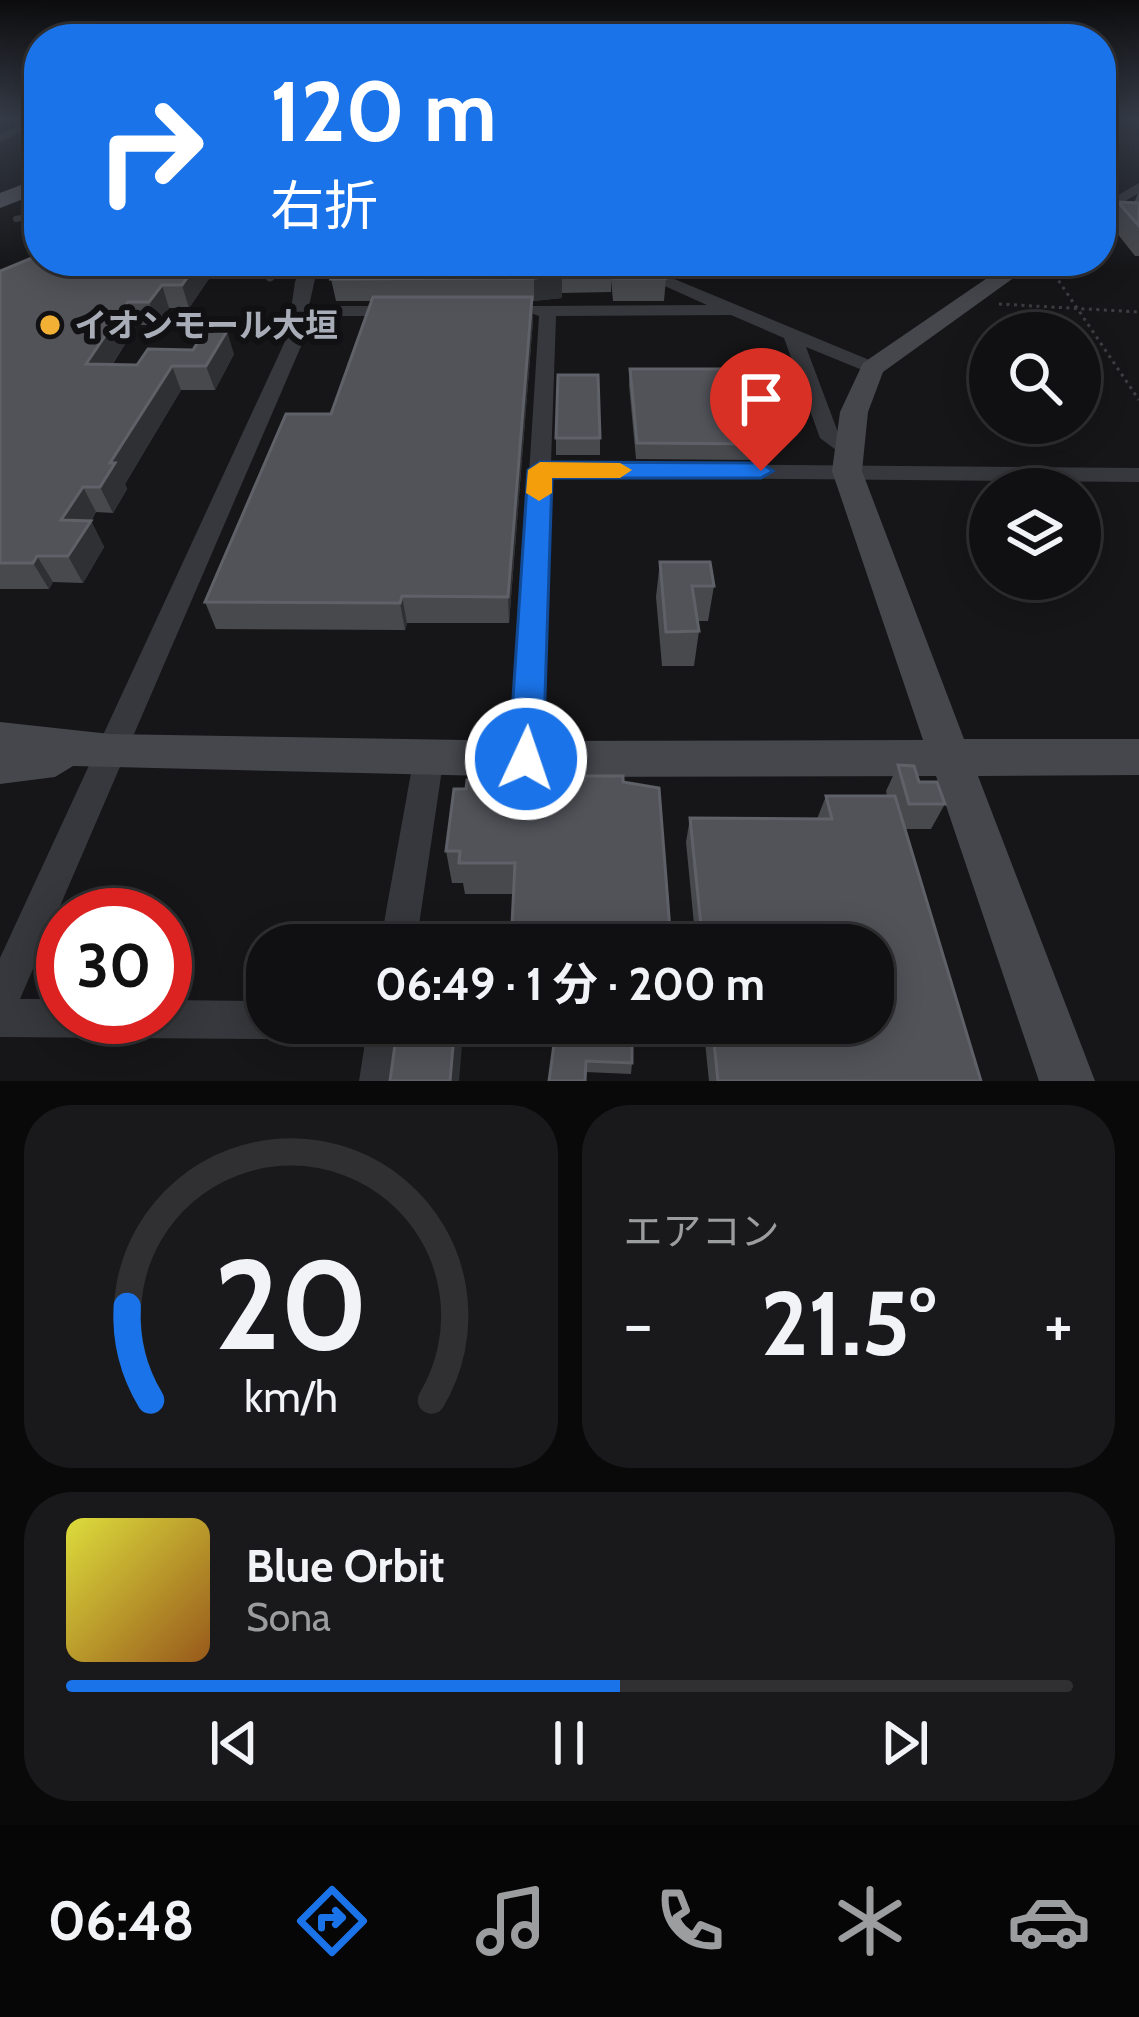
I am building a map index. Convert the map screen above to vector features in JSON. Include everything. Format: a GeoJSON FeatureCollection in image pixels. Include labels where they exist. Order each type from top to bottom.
{"type":"FeatureCollection","features":[{"type":"Feature","properties":{"kind":"street"},"geometry":{"type":"LineString","coordinates":[[0,1000],[296,337],[298,294],[305,276]]}},
{"type":"Feature","properties":{"kind":"street"},"geometry":{"type":"LineString","coordinates":[[653,276],[872,368]]}},
{"type":"Feature","properties":{"kind":"street"},"geometry":{"type":"LineString","coordinates":[[848,460],[854,412],[872,368],[1003,276]]}},
{"type":"Feature","properties":{"kind":"street"},"geometry":{"type":"LineString","coordinates":[[501,311],[734,310]]}},
{"type":"Feature","properties":{"kind":"street"},"geometry":{"type":"LineString","coordinates":[[300,311],[429,311]]}},
{"type":"Feature","properties":{"kind":"street"},"geometry":{"type":"LineString","coordinates":[[526,759],[548,311]]}},
{"type":"Feature","properties":{"kind":"street"},"geometry":{"type":"LineString","coordinates":[[792,334],[830,438],[848,460],[1067,1081]]}},
{"type":"Feature","properties":{"kind":"street"},"geometry":{"type":"LineString","coordinates":[[540,470],[848,460],[1139,475]]}},
{"type":"Feature","properties":{"kind":"street"},"geometry":{"type":"LineString","coordinates":[[0,740],[110,752],[526,759],[1139,757]]}},
{"type":"Feature","properties":{"kind":"street"},"geometry":{"type":"LineString","coordinates":[[0,766],[110,752]]}},
{"type":"Feature","properties":{"kind":"street"},"geometry":{"type":"LineString","coordinates":[[401,924],[428,756]]}},
{"type":"Feature","properties":{"kind":"street"},"geometry":{"type":"LineString","coordinates":[[0,1018],[246,1020]]}},
{"type":"Feature","properties":{"kind":"street"},"geometry":{"type":"LineString","coordinates":[[379,1081],[384,1044]]}},
{"type":"Feature","properties":{"kind":"lane"},"geometry":{"type":"LineString","coordinates":[[16,219],[24,212]]}},
{"type":"Feature","properties":{"kind":"path"},"geometry":{"type":"LineString","coordinates":[[1056,276],[1139,400]]}},
{"type":"Feature","properties":{"kind":"path"},"geometry":{"type":"LineString","coordinates":[[967,300],[1139,313]]}},
{"type":"Feature","properties":{"kind":"building"},"geometry":{"type":"Polygon","coordinates":[[[1118,202],[1139,203],[1139,226],[1118,202]]]}},
{"type":"Feature","properties":{"kind":"building"},"geometry":{"type":"Polygon","coordinates":[[[24,261],[24,276],[188,276],[182,285],[162,285],[149,302],[128,302],[86,364],[137,365],[148,349],[193,350],[205,330],[227,331],[206,366],[172,366],[110,463],[115,463],[100,487],[83,487],[61,520],[91,521],[68,556],[37,556],[33,563],[0,563],[0,271],[24,261]]]}},
{"type":"Feature","properties":{"kind":"building"},"geometry":{"type":"Polygon","coordinates":[[[332,276],[553,276],[534,278],[332,276]]]}},
{"type":"Feature","properties":{"kind":"building"},"geometry":{"type":"Polygon","coordinates":[[[614,276],[666,278],[614,278],[614,276]]]}},
{"type":"Feature","properties":{"kind":"building"},"geometry":{"type":"Polygon","coordinates":[[[373,297],[532,297],[508,597],[402,596],[400,603],[205,602],[286,414],[331,414],[373,297]]]}},
{"type":"Feature","properties":{"kind":"building"},"geometry":{"type":"Polygon","coordinates":[[[630,369],[738,369],[758,444],[637,443],[630,369]]]}},
{"type":"Feature","properties":{"kind":"building"},"geometry":{"type":"Polygon","coordinates":[[[558,375],[598,375],[600,438],[556,438],[558,375]]]}},
{"type":"Feature","properties":{"kind":"building"},"geometry":{"type":"Polygon","coordinates":[[[660,562],[710,562],[714,586],[692,586],[699,631],[666,632],[660,562]]]}},
{"type":"Feature","properties":{"kind":"building"},"geometry":{"type":"Polygon","coordinates":[[[898,765],[914,766],[919,782],[937,782],[945,804],[909,804],[898,765]]]}},
{"type":"Feature","properties":{"kind":"building"},"geometry":{"type":"Polygon","coordinates":[[[584,776],[623,776],[623,782],[659,788],[670,924],[512,924],[515,863],[459,863],[460,851],[446,851],[454,789],[466,789],[467,780],[584,780],[584,776]]]}},
{"type":"Feature","properties":{"kind":"building"},"geometry":{"type":"Polygon","coordinates":[[[826,796],[895,796],[981,1081],[718,1081],[714,1044],[894,1044],[894,924],[701,924],[690,818],[832,819],[826,796]]]}},
{"type":"Feature","properties":{"kind":"building"},"geometry":{"type":"Polygon","coordinates":[[[395,1044],[453,1044],[450,1081],[390,1081],[395,1044]]]}},
{"type":"Feature","properties":{"kind":"building"},"geometry":{"type":"Polygon","coordinates":[[[554,1044],[632,1044],[632,1063],[586,1061],[585,1081],[549,1081],[554,1044]]]}},
{"type":"Feature","properties":{"kind":"slow traffic"},"geometry":{"type":"LineString","coordinates":[[539,493],[540,470],[620,470]]}},
{"type":"Feature","properties":{"kind":"place","name":"イオンモール大垣"},"geometry":{"type":"Point","coordinates":[50,325]}},
{"type":"Feature","properties":{"kind":"route"},"geometry":{"type":"LineString","coordinates":[[526,759],[540,470],[761,471]]}}]}
